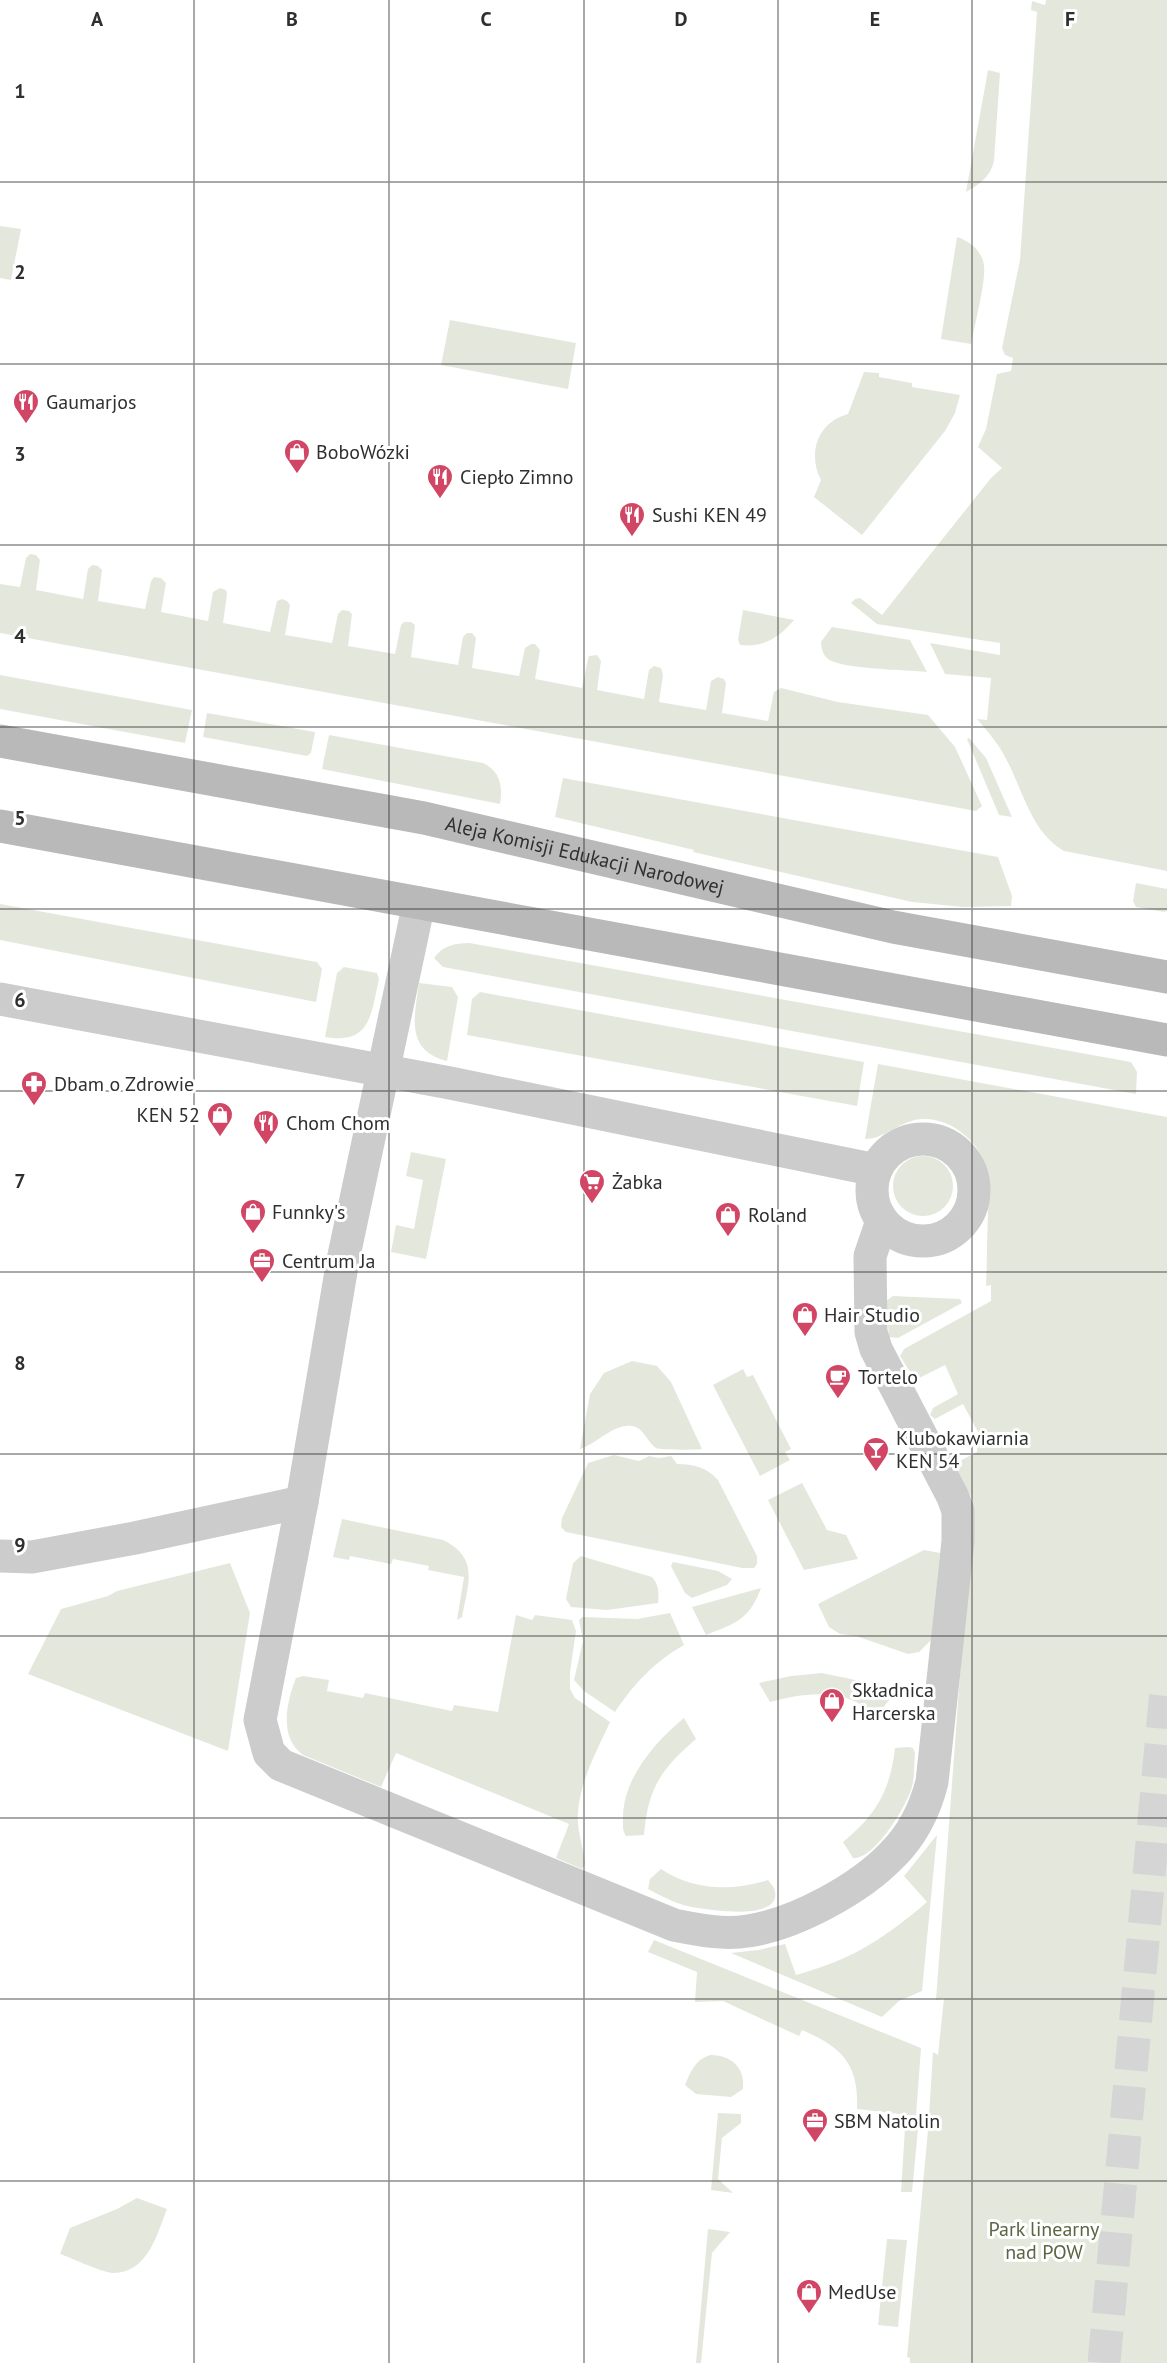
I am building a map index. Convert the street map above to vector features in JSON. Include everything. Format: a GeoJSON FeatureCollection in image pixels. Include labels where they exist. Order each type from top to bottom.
{"type":"FeatureCollection","features":[{"type":"Feature","properties":{"kind":"street","name":"Aleja Komisji Edukacji Narodowej"},"geometry":{"type":"LineString","coordinates":[[0,741],[424,819],[893,927],[1167,976]]}},
{"type":"Feature","properties":{"kind":"street"},"geometry":{"type":"LineString","coordinates":[[0,826],[1167,1041]]}},
{"type":"Feature","properties":{"kind":"street"},"geometry":{"type":"LineString","coordinates":[[419,903],[382,1070],[344,1260],[302,1502],[260,1720],[269,1753],[281,1765],[674,1925],[703,1931],[749,1931],[795,1917],[862,1880],[882,1864],[907,1838],[925,1806],[933,1782],[958,1541],[958,1511],[953,1497],[876,1349],[871,1332],[870,1256],[882,1221]]}},
{"type":"Feature","properties":{"kind":"street"},"geometry":{"type":"LineString","coordinates":[[0,999],[382,1070],[876,1170]]}},
{"type":"Feature","properties":{"kind":"street"},"geometry":{"type":"LineString","coordinates":[[930,1139],[946,1144],[960,1154],[969,1167],[974,1183],[974,1200],[968,1216],[958,1229],[944,1238],[928,1242],[911,1241],[895,1234],[882,1221],[874,1206],[872,1188],[876,1170],[885,1156],[898,1146],[913,1140],[930,1139]]}},
{"type":"Feature","properties":{"kind":"street"},"geometry":{"type":"LineString","coordinates":[[0,1556],[32,1557],[135,1538],[302,1502]]}},
{"type":"Feature","properties":{"kind":"green space"},"geometry":{"type":"Polygon","coordinates":[[[1046,0],[1167,0],[1167,871],[1064,851],[1052,843],[1043,832],[1028,808],[1002,752],[977,719],[987,720],[991,678],[945,674],[930,643],[1000,655],[1000,643],[877,624],[851,603],[860,598],[882,615],[991,478],[1002,468],[978,447],[986,429],[997,374],[1011,371],[1013,358],[1005,355],[1002,348],[1020,260],[1037,12],[1031,10],[1032,1],[1045,5],[1046,0]]]}},
{"type":"Feature","properties":{"kind":"green space"},"geometry":{"type":"Polygon","coordinates":[[[988,70],[1000,73],[994,161],[984,180],[966,192],[988,70]]]}},
{"type":"Feature","properties":{"kind":"green space"},"geometry":{"type":"Polygon","coordinates":[[[0,226],[21,229],[11,280],[0,278],[0,226]]]}},
{"type":"Feature","properties":{"kind":"green space"},"geometry":{"type":"Polygon","coordinates":[[[957,237],[967,241],[975,248],[984,266],[982,293],[971,344],[941,339],[957,237]]]}},
{"type":"Feature","properties":{"kind":"green space"},"geometry":{"type":"Polygon","coordinates":[[[450,320],[576,343],[568,389],[441,365],[450,320]]]}},
{"type":"Feature","properties":{"kind":"green space"},"geometry":{"type":"Polygon","coordinates":[[[864,372],[879,373],[879,377],[912,383],[912,387],[960,395],[955,413],[945,431],[862,535],[814,497],[821,480],[815,459],[818,440],[829,424],[848,414],[864,372]]]}},
{"type":"Feature","properties":{"kind":"green space"},"geometry":{"type":"Polygon","coordinates":[[[30,554],[36,555],[40,560],[36,590],[83,599],[88,569],[92,565],[102,570],[98,601],[145,609],[151,581],[154,577],[161,578],[166,583],[161,612],[208,621],[213,592],[220,588],[226,590],[227,594],[223,623],[270,632],[277,601],[282,599],[290,605],[285,635],[332,643],[338,614],[342,610],[352,614],[348,646],[395,654],[401,625],[404,622],[411,622],[415,625],[411,657],[458,665],[463,637],[467,633],[472,633],[476,638],[472,668],[519,676],[525,648],[535,644],[540,650],[535,679],[582,688],[589,656],[597,655],[601,661],[597,690],[644,699],[649,670],[654,666],[661,668],[663,675],[659,702],[706,710],[711,681],[718,677],[724,679],[726,683],[722,713],[768,721],[774,692],[781,688],[838,702],[928,715],[955,747],[982,806],[976,811],[0,633],[0,584],[20,587],[26,558],[30,554]]]}},
{"type":"Feature","properties":{"kind":"green space"},"geometry":{"type":"Polygon","coordinates":[[[743,610],[794,620],[783,632],[764,643],[740,645],[738,640],[743,610]]]}},
{"type":"Feature","properties":{"kind":"green space"},"geometry":{"type":"Polygon","coordinates":[[[832,627],[910,640],[927,672],[860,667],[828,659],[821,642],[832,627]]]}},
{"type":"Feature","properties":{"kind":"green space"},"geometry":{"type":"Polygon","coordinates":[[[0,675],[192,710],[185,743],[0,709],[0,675]]]}},
{"type":"Feature","properties":{"kind":"green space"},"geometry":{"type":"Polygon","coordinates":[[[207,713],[315,732],[311,753],[307,756],[203,737],[207,713]]]}},
{"type":"Feature","properties":{"kind":"green space"},"geometry":{"type":"Polygon","coordinates":[[[329,735],[483,763],[497,775],[501,791],[500,804],[322,769],[329,735]]]}},
{"type":"Feature","properties":{"kind":"green space"},"geometry":{"type":"Polygon","coordinates":[[[969,738],[986,758],[1012,817],[999,815],[967,739],[969,738]]]}},
{"type":"Feature","properties":{"kind":"green space"},"geometry":{"type":"Polygon","coordinates":[[[563,778],[998,857],[1012,896],[1011,906],[963,907],[912,902],[693,852],[694,850],[555,817],[563,778]]]}},
{"type":"Feature","properties":{"kind":"green space"},"geometry":{"type":"Polygon","coordinates":[[[1136,883],[1167,889],[1167,911],[1136,907],[1133,901],[1136,883]]]}},
{"type":"Feature","properties":{"kind":"green space"},"geometry":{"type":"Polygon","coordinates":[[[0,904],[317,962],[322,969],[316,1002],[0,940],[0,904]]]}},
{"type":"Feature","properties":{"kind":"green space"},"geometry":{"type":"Polygon","coordinates":[[[469,943],[1131,1062],[1137,1072],[1136,1094],[443,967],[434,958],[449,946],[469,943]]]}},
{"type":"Feature","properties":{"kind":"green space"},"geometry":{"type":"Polygon","coordinates":[[[344,967],[377,973],[379,979],[374,1004],[371,1015],[360,1031],[352,1036],[325,1037],[337,973],[344,967]]]}},
{"type":"Feature","properties":{"kind":"green space"},"geometry":{"type":"Polygon","coordinates":[[[419,983],[452,987],[458,997],[447,1061],[433,1056],[418,1040],[415,1019],[419,983]]]}},
{"type":"Feature","properties":{"kind":"green space"},"geometry":{"type":"Polygon","coordinates":[[[480,992],[864,1062],[857,1106],[467,1035],[472,999],[480,992]]]}},
{"type":"Feature","properties":{"kind":"green space","name":"Park linearny nad POW"},"geometry":{"type":"Polygon","coordinates":[[[878,1064],[1167,1117],[1167,2363],[910,2363],[910,2358],[907,2357],[928,2130],[931,2129],[932,2117],[929,2116],[933,2052],[938,2055],[944,1998],[936,2000],[973,1500],[956,1467],[958,1462],[977,1452],[978,1432],[963,1404],[935,1419],[930,1415],[933,1408],[958,1394],[945,1365],[915,1380],[900,1356],[904,1349],[991,1301],[991,1285],[986,1286],[989,1187],[987,1171],[979,1151],[965,1135],[946,1123],[925,1119],[916,1120],[880,1136],[865,1139],[878,1064]]]}},
{"type":"Feature","properties":{"kind":"green space"},"geometry":{"type":"Polygon","coordinates":[[[411,1152],[446,1159],[426,1259],[391,1252],[396,1225],[414,1229],[423,1180],[406,1176],[411,1152]]]}},
{"type":"Feature","properties":{"kind":"green space"},"geometry":{"type":"Polygon","coordinates":[[[917,1156],[929,1156],[940,1161],[948,1169],[953,1186],[951,1198],[940,1211],[929,1216],[917,1216],[906,1211],[898,1203],[893,1192],[893,1180],[898,1169],[906,1161],[917,1156]]]}},
{"type":"Feature","properties":{"kind":"green space"},"geometry":{"type":"Polygon","coordinates":[[[893,1296],[960,1299],[962,1303],[898,1338],[889,1337],[886,1301],[893,1296]]]}},
{"type":"Feature","properties":{"kind":"green space"},"geometry":{"type":"Polygon","coordinates":[[[632,1361],[657,1366],[671,1382],[702,1449],[656,1448],[637,1427],[627,1426],[615,1429],[580,1449],[590,1394],[604,1373],[632,1361]]]}},
{"type":"Feature","properties":{"kind":"green space"},"geometry":{"type":"Polygon","coordinates":[[[743,1369],[747,1377],[753,1375],[791,1449],[785,1452],[790,1460],[760,1476],[713,1385],[743,1369]]]}},
{"type":"Feature","properties":{"kind":"green space"},"geometry":{"type":"Polygon","coordinates":[[[614,1455],[639,1461],[649,1456],[659,1458],[671,1456],[677,1464],[699,1467],[709,1472],[718,1480],[757,1556],[757,1564],[754,1568],[742,1568],[566,1532],[561,1527],[562,1518],[588,1463],[614,1455]]]}},
{"type":"Feature","properties":{"kind":"green space"},"geometry":{"type":"Polygon","coordinates":[[[802,1483],[827,1530],[846,1535],[858,1559],[804,1570],[768,1500],[802,1483]]]}},
{"type":"Feature","properties":{"kind":"green space"},"geometry":{"type":"Polygon","coordinates":[[[342,1519],[443,1540],[455,1547],[467,1564],[469,1573],[462,1617],[457,1620],[464,1577],[428,1570],[429,1566],[393,1559],[391,1564],[350,1556],[349,1560],[333,1557],[342,1519]]]}},
{"type":"Feature","properties":{"kind":"green space"},"geometry":{"type":"Polygon","coordinates":[[[924,1550],[940,1553],[931,1640],[919,1652],[908,1654],[856,1636],[840,1634],[829,1627],[818,1604],[924,1550]]]}},
{"type":"Feature","properties":{"kind":"green space"},"geometry":{"type":"Polygon","coordinates":[[[581,1556],[652,1577],[658,1589],[658,1603],[607,1610],[571,1607],[566,1599],[573,1563],[581,1556]]]}},
{"type":"Feature","properties":{"kind":"green space"},"geometry":{"type":"Polygon","coordinates":[[[673,1562],[718,1571],[732,1579],[727,1585],[692,1598],[685,1593],[671,1566],[673,1562]]]}},
{"type":"Feature","properties":{"kind":"green space"},"geometry":{"type":"Polygon","coordinates":[[[230,1563],[250,1613],[228,1751],[28,1674],[61,1609],[108,1596],[117,1591],[230,1563]]]}},
{"type":"Feature","properties":{"kind":"green space"},"geometry":{"type":"Polygon","coordinates":[[[761,1588],[746,1614],[726,1627],[706,1635],[692,1607],[761,1588]]]}},
{"type":"Feature","properties":{"kind":"green space"},"geometry":{"type":"Polygon","coordinates":[[[670,1613],[684,1645],[645,1674],[615,1712],[584,1691],[574,1680],[583,1641],[579,1620],[582,1617],[637,1619],[670,1613]]]}},
{"type":"Feature","properties":{"kind":"green space"},"geometry":{"type":"Polygon","coordinates":[[[516,1615],[532,1620],[535,1615],[572,1620],[576,1631],[570,1689],[575,1698],[610,1722],[588,1771],[580,1797],[578,1823],[585,1864],[582,1869],[556,1858],[569,1824],[396,1753],[381,1787],[303,1755],[290,1739],[287,1709],[296,1678],[303,1676],[329,1680],[327,1691],[363,1698],[365,1693],[452,1711],[454,1705],[498,1712],[516,1615]]]}},
{"type":"Feature","properties":{"kind":"green space"},"geometry":{"type":"Polygon","coordinates":[[[822,1673],[868,1684],[890,1699],[876,1716],[856,1702],[824,1694],[802,1695],[770,1702],[759,1683],[791,1676],[822,1673]]]}},
{"type":"Feature","properties":{"kind":"green space"},"geometry":{"type":"Polygon","coordinates":[[[684,1718],[696,1739],[674,1760],[658,1781],[649,1804],[644,1835],[626,1836],[623,1825],[624,1803],[628,1789],[652,1750],[684,1718]]]}},
{"type":"Feature","properties":{"kind":"green space"},"geometry":{"type":"Polygon","coordinates":[[[895,1748],[913,1748],[915,1753],[913,1781],[908,1798],[896,1820],[879,1842],[870,1851],[853,1858],[843,1842],[855,1832],[880,1801],[893,1763],[895,1748]]]}},
{"type":"Feature","properties":{"kind":"green space"},"geometry":{"type":"Polygon","coordinates":[[[937,1835],[922,1991],[899,2001],[882,2017],[731,1953],[785,1944],[796,1975],[834,1962],[866,1947],[927,1902],[904,1876],[937,1835]]]}},
{"type":"Feature","properties":{"kind":"green space"},"geometry":{"type":"Polygon","coordinates":[[[661,1869],[687,1882],[713,1887],[741,1886],[768,1880],[775,1890],[773,1902],[765,1908],[737,1912],[683,1905],[648,1889],[650,1879],[661,1869]]]}},
{"type":"Feature","properties":{"kind":"green space"},"geometry":{"type":"Polygon","coordinates":[[[654,1940],[921,2048],[916,2116],[857,2109],[857,2093],[851,2068],[837,2050],[816,2036],[802,2030],[799,2036],[723,2001],[695,2002],[697,1972],[648,1952],[654,1940]]]}},
{"type":"Feature","properties":{"kind":"green space"},"geometry":{"type":"Polygon","coordinates":[[[710,2055],[724,2057],[735,2064],[742,2074],[743,2089],[731,2097],[696,2094],[685,2085],[697,2063],[710,2055]]]}},
{"type":"Feature","properties":{"kind":"green space"},"geometry":{"type":"Polygon","coordinates":[[[718,2113],[741,2114],[741,2123],[722,2138],[718,2179],[733,2193],[711,2190],[718,2113]]]}},
{"type":"Feature","properties":{"kind":"green space"},"geometry":{"type":"Polygon","coordinates":[[[905,2128],[918,2129],[912,2192],[901,2192],[905,2128]]]}},
{"type":"Feature","properties":{"kind":"green space"},"geometry":{"type":"Polygon","coordinates":[[[137,2198],[167,2209],[155,2240],[135,2267],[113,2273],[60,2254],[70,2228],[117,2209],[137,2198]]]}},
{"type":"Feature","properties":{"kind":"green space"},"geometry":{"type":"Polygon","coordinates":[[[708,2229],[730,2232],[712,2253],[701,2363],[696,2363],[708,2229]]]}},
{"type":"Feature","properties":{"kind":"green space"},"geometry":{"type":"Polygon","coordinates":[[[887,2239],[907,2240],[898,2327],[878,2325],[887,2239]]]}},
{"type":"Feature","properties":{"kind":"tunnel"},"geometry":{"type":"LineString","coordinates":[[1104,2363],[1167,1680]]}},
{"type":"Feature","properties":{"kind":"place","name":"Gaumarjos"},"geometry":{"type":"Point","coordinates":[26,425]}},
{"type":"Feature","properties":{"kind":"place","name":"BoboWózki"},"geometry":{"type":"Point","coordinates":[297,475]}},
{"type":"Feature","properties":{"kind":"place","name":"Ciepło Zimno"},"geometry":{"type":"Point","coordinates":[440,500]}},
{"type":"Feature","properties":{"kind":"place","name":"Sushi KEN 49"},"geometry":{"type":"Point","coordinates":[632,538]}},
{"type":"Feature","properties":{"kind":"place","name":"Dbam o Zdrowie"},"geometry":{"type":"Point","coordinates":[34,1107]}},
{"type":"Feature","properties":{"kind":"place","name":"KEN 52"},"geometry":{"type":"Point","coordinates":[220,1138]}},
{"type":"Feature","properties":{"kind":"place","name":"Chom Chom"},"geometry":{"type":"Point","coordinates":[266,1146]}},
{"type":"Feature","properties":{"kind":"place","name":"Żabka"},"geometry":{"type":"Point","coordinates":[592,1205]}},
{"type":"Feature","properties":{"kind":"place","name":"Funnky's"},"geometry":{"type":"Point","coordinates":[253,1235]}},
{"type":"Feature","properties":{"kind":"place","name":"Roland"},"geometry":{"type":"Point","coordinates":[728,1238]}},
{"type":"Feature","properties":{"kind":"place","name":"Centrum Ja"},"geometry":{"type":"Point","coordinates":[262,1284]}},
{"type":"Feature","properties":{"kind":"place","name":"Hair Studio"},"geometry":{"type":"Point","coordinates":[805,1338]}},
{"type":"Feature","properties":{"kind":"place","name":"Tortelo"},"geometry":{"type":"Point","coordinates":[838,1400]}},
{"type":"Feature","properties":{"kind":"place","name":"Klubokawiarnia KEN 54"},"geometry":{"type":"Point","coordinates":[876,1473]}},
{"type":"Feature","properties":{"kind":"place","name":"Składnica Harcerska"},"geometry":{"type":"Point","coordinates":[832,1724]}},
{"type":"Feature","properties":{"kind":"place","name":"SBM Natolin"},"geometry":{"type":"Point","coordinates":[815,2144]}},
{"type":"Feature","properties":{"kind":"place","name":"MedUse"},"geometry":{"type":"Point","coordinates":[809,2315]}}]}
